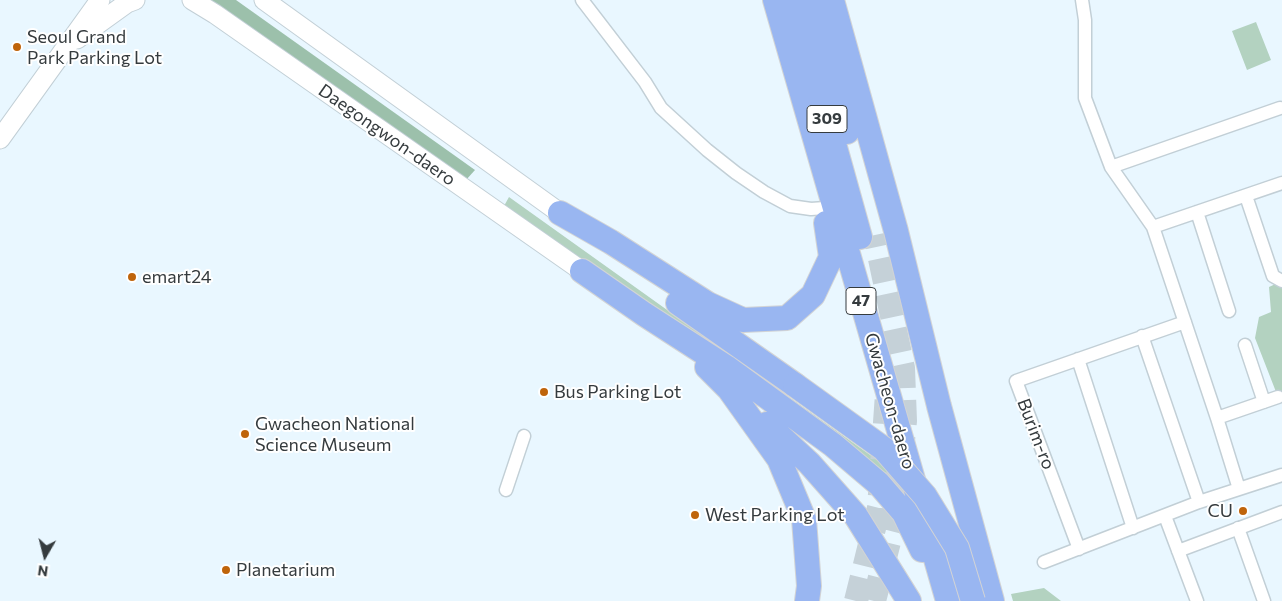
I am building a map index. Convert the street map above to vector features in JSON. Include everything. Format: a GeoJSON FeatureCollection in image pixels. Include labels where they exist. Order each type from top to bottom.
{"type":"FeatureCollection","features":[{"type":"Feature","properties":{"kind":"highway","name":"Gwacheon-daero"},"geometry":{"type":"LineString","coordinates":[[775,0],[946,596]]}},
{"type":"Feature","properties":{"kind":"highway","name":"309"},"geometry":{"type":"LineString","coordinates":[[794,0],[868,236],[813,0]]}},
{"type":"Feature","properties":{"kind":"highway"},"geometry":{"type":"LineString","coordinates":[[832,0],[896,231],[939,406],[992,601]]}},
{"type":"Feature","properties":{"kind":"highway"},"geometry":{"type":"LineString","coordinates":[[560,213],[611,242],[708,304],[743,320],[787,318],[813,295],[831,257],[825,218],[826,178]]}},
{"type":"Feature","properties":{"kind":"highway"},"geometry":{"type":"LineString","coordinates":[[560,213],[574,230],[795,384],[884,449],[925,496],[957,548],[973,601]]}},
{"type":"Feature","properties":{"kind":"highway"},"geometry":{"type":"LineString","coordinates":[[582,271],[726,367],[826,439],[879,484],[904,513],[916,541],[946,596]]}},
{"type":"Feature","properties":{"kind":"highway"},"geometry":{"type":"LineString","coordinates":[[678,336],[729,389],[809,464],[856,516],[909,601]]}},
{"type":"Feature","properties":{"kind":"highway"},"geometry":{"type":"LineString","coordinates":[[729,389],[779,459],[804,519],[809,586],[807,601]]}},
{"type":"Feature","properties":{"kind":"street"},"geometry":{"type":"LineString","coordinates":[[0,140],[100,0]]}},
{"type":"Feature","properties":{"kind":"street"},"geometry":{"type":"LineString","coordinates":[[68,45],[126,3],[135,0]]}},
{"type":"Feature","properties":{"kind":"street"},"geometry":{"type":"LineString","coordinates":[[180,0],[214,14]]}},
{"type":"Feature","properties":{"kind":"street","name":"Daegongwon-daero"},"geometry":{"type":"LineString","coordinates":[[192,0],[582,271]]}},
{"type":"Feature","properties":{"kind":"street","name":"Daegongwon-daero"},"geometry":{"type":"LineString","coordinates":[[264,0],[560,213]]}},
{"type":"Feature","properties":{"kind":"street"},"geometry":{"type":"LineString","coordinates":[[582,0],[645,82],[661,108],[707,150],[764,192],[790,206],[811,209],[825,208]]}},
{"type":"Feature","properties":{"kind":"street"},"geometry":{"type":"LineString","coordinates":[[1082,0],[1085,20],[1085,98],[1111,167],[1153,227],[1239,489]]}},
{"type":"Feature","properties":{"kind":"street"},"geometry":{"type":"LineString","coordinates":[[1111,167],[1280,108]]}},
{"type":"Feature","properties":{"kind":"street"},"geometry":{"type":"LineString","coordinates":[[1153,227],[1282,183]]}},
{"type":"Feature","properties":{"kind":"street"},"geometry":{"type":"LineString","coordinates":[[1246,196],[1273,276],[1282,281]]}},
{"type":"Feature","properties":{"kind":"street"},"geometry":{"type":"LineString","coordinates":[[1197,212],[1229,311]]}},
{"type":"Feature","properties":{"kind":"street","name":"Burim-ro"},"geometry":{"type":"LineString","coordinates":[[1079,549],[1016,381],[1184,322]]}},
{"type":"Feature","properties":{"kind":"street"},"geometry":{"type":"LineString","coordinates":[[1142,336],[1199,502]]}},
{"type":"Feature","properties":{"kind":"street"},"geometry":{"type":"LineString","coordinates":[[1245,345],[1264,402]]}},
{"type":"Feature","properties":{"kind":"street"},"geometry":{"type":"LineString","coordinates":[[1078,359],[1134,528]]}},
{"type":"Feature","properties":{"kind":"street"},"geometry":{"type":"LineString","coordinates":[[1217,418],[1278,397]]}},
{"type":"Feature","properties":{"kind":"street"},"geometry":{"type":"LineString","coordinates":[[506,490],[524,436]]}},
{"type":"Feature","properties":{"kind":"street"},"geometry":{"type":"LineString","coordinates":[[1044,562],[1199,502],[1282,475]]}},
{"type":"Feature","properties":{"kind":"street"},"geometry":{"type":"LineString","coordinates":[[1178,551],[1282,512]]}},
{"type":"Feature","properties":{"kind":"street"},"geometry":{"type":"LineString","coordinates":[[1165,516],[1197,601]]}},
{"type":"Feature","properties":{"kind":"street"},"geometry":{"type":"LineString","coordinates":[[1238,528],[1264,601]]}},
{"type":"Feature","properties":{"kind":"green space"},"geometry":{"type":"Polygon","coordinates":[[[210,0],[236,0],[475,170],[466,180],[210,0]]]}},
{"type":"Feature","properties":{"kind":"green space"},"geometry":{"type":"Polygon","coordinates":[[[1256,22],[1271,60],[1247,70],[1232,31],[1256,22]]]}},
{"type":"Feature","properties":{"kind":"green space"},"geometry":{"type":"Polygon","coordinates":[[[509,197],[894,472],[888,484],[504,206],[509,197]]]}},
{"type":"Feature","properties":{"kind":"green space"},"geometry":{"type":"Polygon","coordinates":[[[1282,281],[1282,397],[1278,397],[1255,338],[1259,317],[1271,312],[1269,287],[1282,281]]]}},
{"type":"Feature","properties":{"kind":"green space"},"geometry":{"type":"Polygon","coordinates":[[[1044,588],[1061,601],[1013,601],[1011,594],[1044,588]]]}},
{"type":"Feature","properties":{"kind":"tunnel"},"geometry":{"type":"LineString","coordinates":[[874,601],[895,518],[905,421],[903,368],[875,235]]}},
{"type":"Feature","properties":{"kind":"tunnel"},"geometry":{"type":"LineString","coordinates":[[856,601],[879,508],[887,394]]}},
{"type":"Feature","properties":{"kind":"place","name":"Seoul Grand Park Parking Lot"},"geometry":{"type":"Point","coordinates":[17,47]}},
{"type":"Feature","properties":{"kind":"place","name":"emart24"},"geometry":{"type":"Point","coordinates":[132,277]}},
{"type":"Feature","properties":{"kind":"place","name":"Bus Parking Lot"},"geometry":{"type":"Point","coordinates":[544,392]}},
{"type":"Feature","properties":{"kind":"place","name":"Gwacheon National Science Museum"},"geometry":{"type":"Point","coordinates":[245,434]}},
{"type":"Feature","properties":{"kind":"place","name":"CU"},"geometry":{"type":"Point","coordinates":[1243,511]}},
{"type":"Feature","properties":{"kind":"place","name":"West Parking Lot"},"geometry":{"type":"Point","coordinates":[695,515]}},
{"type":"Feature","properties":{"kind":"place","name":"Planetarium"},"geometry":{"type":"Point","coordinates":[226,570]}}]}
